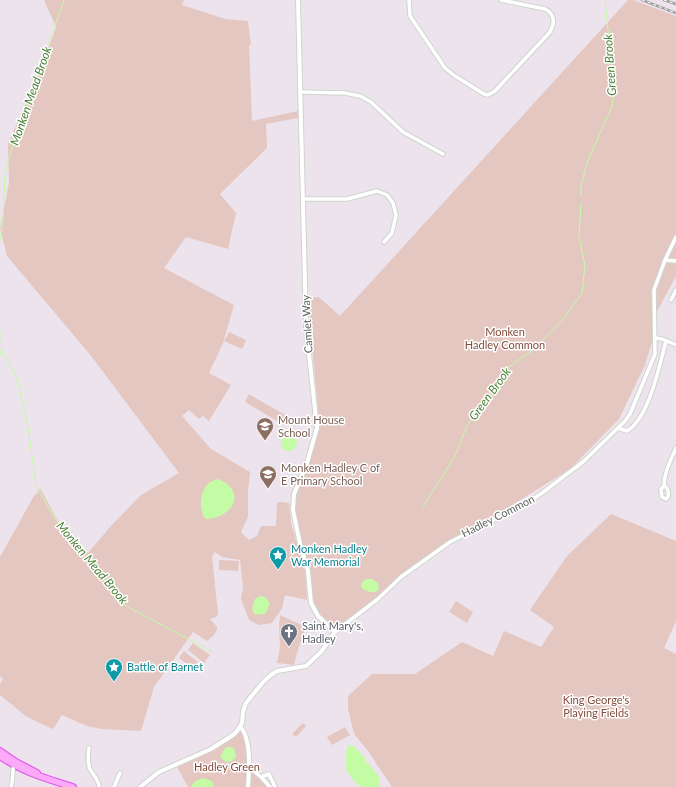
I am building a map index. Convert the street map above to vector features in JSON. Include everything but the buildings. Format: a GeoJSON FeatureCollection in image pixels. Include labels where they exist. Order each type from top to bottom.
{"type":"FeatureCollection","features":[{"type":"Feature","properties":{"kind":"main road"},"geometry":{"type":"LineString","coordinates":[[0,752],[15,764]]}},
{"type":"Feature","properties":{"kind":"main road"},"geometry":{"type":"LineString","coordinates":[[0,756],[31,774],[43,776],[73,787]]}},
{"type":"Feature","properties":{"kind":"street","name":"Camlet Way"},"geometry":{"type":"LineString","coordinates":[[298,0],[306,326],[317,428],[307,463],[294,494],[294,510],[300,544],[308,571],[311,603],[318,616],[335,632]]}},
{"type":"Feature","properties":{"kind":"street"},"geometry":{"type":"LineString","coordinates":[[409,0],[410,16],[445,68],[454,76],[488,95],[495,92],[550,32],[554,21],[551,13],[545,9],[501,0]]}},
{"type":"Feature","properties":{"kind":"street"},"geometry":{"type":"LineString","coordinates":[[300,92],[345,93],[360,96],[371,102],[403,132],[443,154]]}},
{"type":"Feature","properties":{"kind":"street"},"geometry":{"type":"LineString","coordinates":[[303,199],[347,199],[376,191],[387,195],[396,210],[392,234],[384,242]]}},
{"type":"Feature","properties":{"kind":"street","name":"Hadley Common"},"geometry":{"type":"LineString","coordinates":[[335,632],[374,603],[401,577],[450,542],[515,510],[537,497],[583,462],[618,428],[630,414],[655,354],[656,338],[653,302],[654,290],[664,260],[676,238]]}},
{"type":"Feature","properties":{"kind":"street"},"geometry":{"type":"LineString","coordinates":[[664,260],[676,261]]}},
{"type":"Feature","properties":{"kind":"street"},"geometry":{"type":"LineString","coordinates":[[671,300],[676,290]]}},
{"type":"Feature","properties":{"kind":"street"},"geometry":{"type":"LineString","coordinates":[[656,338],[676,345]]}},
{"type":"Feature","properties":{"kind":"street"},"geometry":{"type":"LineString","coordinates":[[618,428],[627,431],[632,428],[641,414],[653,389],[666,341]]}},
{"type":"Feature","properties":{"kind":"street"},"geometry":{"type":"LineString","coordinates":[[664,486],[666,471],[676,448]]}},
{"type":"Feature","properties":{"kind":"street"},"geometry":{"type":"LineString","coordinates":[[140,787],[159,772],[211,749],[233,735],[240,726],[246,703],[264,681],[277,671],[306,666],[321,652],[335,632]]}},
{"type":"Feature","properties":{"kind":"street"},"geometry":{"type":"LineString","coordinates":[[240,726],[243,731],[247,747],[250,768],[248,787]]}},
{"type":"Feature","properties":{"kind":"street"},"geometry":{"type":"LineString","coordinates":[[88,748],[88,761],[90,769],[99,784],[99,787]]}},
{"type":"Feature","properties":{"kind":"street"},"geometry":{"type":"LineString","coordinates":[[11,787],[13,780],[12,771],[15,764]]}},
{"type":"Feature","properties":{"kind":"street"},"geometry":{"type":"LineString","coordinates":[[250,768],[270,787]]}},
{"type":"Feature","properties":{"kind":"street"},"geometry":{"type":"LineString","coordinates":[[114,787],[120,773]]}},
{"type":"Feature","properties":{"kind":"street"},"geometry":{"type":"LineString","coordinates":[[261,777],[269,774],[275,787]]}},
{"type":"Feature","properties":{"kind":"green space"},"geometry":{"type":"Polygon","coordinates":[[[44,0],[184,0],[182,5],[225,19],[248,21],[251,45],[249,45],[252,121],[298,111],[298,118],[266,124],[267,148],[220,194],[236,213],[228,249],[186,237],[164,268],[234,305],[223,343],[209,373],[231,385],[209,421],[203,416],[199,419],[189,410],[182,416],[211,449],[250,472],[248,517],[241,532],[249,540],[257,536],[261,526],[276,526],[277,503],[289,503],[291,523],[305,571],[307,600],[285,595],[282,608],[272,623],[259,625],[249,620],[241,599],[243,587],[240,560],[222,557],[215,552],[212,556],[218,614],[216,617],[210,619],[217,627],[217,630],[207,641],[193,632],[154,687],[141,731],[102,729],[87,726],[62,715],[53,729],[27,717],[0,695],[0,684],[3,679],[0,676],[0,557],[35,494],[36,495],[40,488],[64,532],[88,553],[111,526],[141,495],[179,473],[92,357],[7,256],[0,229],[9,183],[8,144],[40,71],[56,27],[44,0]]]}},
{"type":"Feature","properties":{"kind":"green space","name":"Monken Hadley Common"},"geometry":{"type":"Polygon","coordinates":[[[628,0],[633,0],[676,16],[676,276],[652,321],[652,342],[645,365],[619,419],[570,469],[420,562],[398,577],[377,598],[335,628],[322,617],[313,604],[309,569],[301,543],[295,511],[296,492],[309,461],[320,428],[309,298],[319,297],[340,316],[628,0]]]}},
{"type":"Feature","properties":{"kind":"green space"},"geometry":{"type":"Polygon","coordinates":[[[229,332],[246,340],[242,349],[224,341],[229,332]]]}},
{"type":"Feature","properties":{"kind":"green space"},"geometry":{"type":"Polygon","coordinates":[[[249,394],[287,416],[282,424],[245,402],[249,394]]]}},
{"type":"Feature","properties":{"kind":"green space","name":"King George's Playing Fields"},"geometry":{"type":"Polygon","coordinates":[[[611,514],[676,541],[676,621],[664,648],[676,654],[676,787],[392,787],[368,751],[354,734],[348,709],[348,696],[372,674],[415,674],[462,642],[493,656],[504,631],[541,647],[554,627],[530,610],[567,556],[611,514]]]}},
{"type":"Feature","properties":{"kind":"green space"},"geometry":{"type":"Polygon","coordinates":[[[219,560],[239,561],[238,571],[219,570],[219,560]]]}},
{"type":"Feature","properties":{"kind":"green space"},"geometry":{"type":"Polygon","coordinates":[[[456,601],[473,612],[467,623],[449,612],[456,601]]]}},
{"type":"Feature","properties":{"kind":"green space"},"geometry":{"type":"Polygon","coordinates":[[[280,615],[306,627],[294,665],[277,663],[280,647],[280,615]]]}},
{"type":"Feature","properties":{"kind":"green space"},"geometry":{"type":"Polygon","coordinates":[[[193,643],[210,655],[204,663],[188,650],[193,643]]]}},
{"type":"Feature","properties":{"kind":"green space"},"geometry":{"type":"Polygon","coordinates":[[[184,651],[198,662],[193,669],[179,658],[184,651]]]}},
{"type":"Feature","properties":{"kind":"green space"},"geometry":{"type":"Polygon","coordinates":[[[303,723],[306,726],[296,737],[292,734],[303,723]]]}},
{"type":"Feature","properties":{"kind":"green space"},"geometry":{"type":"Polygon","coordinates":[[[345,727],[350,735],[332,745],[327,737],[345,727]]]}},
{"type":"Feature","properties":{"kind":"green space","name":"Hadley Green"},"geometry":{"type":"Polygon","coordinates":[[[240,732],[244,739],[248,769],[259,777],[268,787],[188,787],[177,767],[216,749],[240,732]]]}},
{"type":"Feature","properties":{"kind":"shaded area"},"geometry":{"type":"Polygon","coordinates":[[[289,435],[295,437],[297,443],[295,449],[289,451],[283,449],[281,443],[283,437],[289,435]]]}},
{"type":"Feature","properties":{"kind":"shaded area"},"geometry":{"type":"Polygon","coordinates":[[[218,479],[227,484],[233,491],[235,497],[233,504],[223,514],[215,518],[206,519],[203,515],[201,506],[202,495],[209,483],[218,479]]]}},
{"type":"Feature","properties":{"kind":"shaded area"},"geometry":{"type":"Polygon","coordinates":[[[366,579],[372,579],[378,583],[379,589],[376,592],[369,592],[361,587],[366,579]]]}},
{"type":"Feature","properties":{"kind":"shaded area"},"geometry":{"type":"Polygon","coordinates":[[[260,596],[265,597],[270,603],[266,613],[258,615],[253,612],[253,607],[255,599],[260,596]]]}},
{"type":"Feature","properties":{"kind":"shaded area"},"geometry":{"type":"Polygon","coordinates":[[[349,745],[354,746],[365,758],[365,762],[368,763],[380,778],[380,787],[361,787],[354,781],[346,770],[346,751],[349,745]]]}},
{"type":"Feature","properties":{"kind":"shaded area"},"geometry":{"type":"Polygon","coordinates":[[[226,747],[232,747],[235,750],[236,757],[232,761],[226,762],[220,757],[226,747]]]}},
{"type":"Feature","properties":{"kind":"shaded area"},"geometry":{"type":"Polygon","coordinates":[[[203,778],[212,781],[214,787],[191,787],[195,781],[203,778]]]}},
{"type":"Feature","properties":{"kind":"waterway","name":"Monken Mead Brook"},"geometry":{"type":"LineString","coordinates":[[0,241],[3,219],[5,175],[8,163],[17,131],[64,0]]}},
{"type":"Feature","properties":{"kind":"waterway","name":"Green Brook"},"geometry":{"type":"LineString","coordinates":[[581,196],[581,185],[588,160],[612,107],[614,90],[605,0]]}},
{"type":"Feature","properties":{"kind":"waterway","name":"Green Brook"},"geometry":{"type":"LineString","coordinates":[[423,507],[455,456],[467,426],[506,369],[533,350],[564,318],[582,293],[585,266],[579,236],[581,203]]}},
{"type":"Feature","properties":{"kind":"waterway","name":"Monken Mead Brook"},"geometry":{"type":"LineString","coordinates":[[0,331],[0,338]]}},
{"type":"Feature","properties":{"kind":"waterway","name":"Monken Mead Brook"},"geometry":{"type":"LineString","coordinates":[[1,339],[2,350],[15,374],[17,382]]}},
{"type":"Feature","properties":{"kind":"waterway","name":"Monken Mead Brook"},"geometry":{"type":"LineString","coordinates":[[0,356],[1,351]]}},
{"type":"Feature","properties":{"kind":"waterway","name":"Monken Mead Brook"},"geometry":{"type":"LineString","coordinates":[[18,383],[28,427],[36,486],[64,533],[126,606],[213,652]]}},
{"type":"Feature","properties":{"kind":"railway"},"geometry":{"type":"LineString","coordinates":[[642,0],[676,13]]}},
{"type":"Feature","properties":{"kind":"railway"},"geometry":{"type":"LineString","coordinates":[[664,0],[676,4]]}},
{"type":"Feature","properties":{"kind":"place","name":"Mount House School"},"geometry":{"type":"Point","coordinates":[265,441]}},
{"type":"Feature","properties":{"kind":"place","name":"Monken Hadley C of E Primary School"},"geometry":{"type":"Point","coordinates":[268,489]}},
{"type":"Feature","properties":{"kind":"place","name":"Monken Hadley War Memorial"},"geometry":{"type":"Point","coordinates":[278,570]}},
{"type":"Feature","properties":{"kind":"place","name":"Saint Mary's, Hadley"},"geometry":{"type":"Point","coordinates":[289,647]}},
{"type":"Feature","properties":{"kind":"place","name":"Battle of Barnet"},"geometry":{"type":"Point","coordinates":[114,682]}}]}
